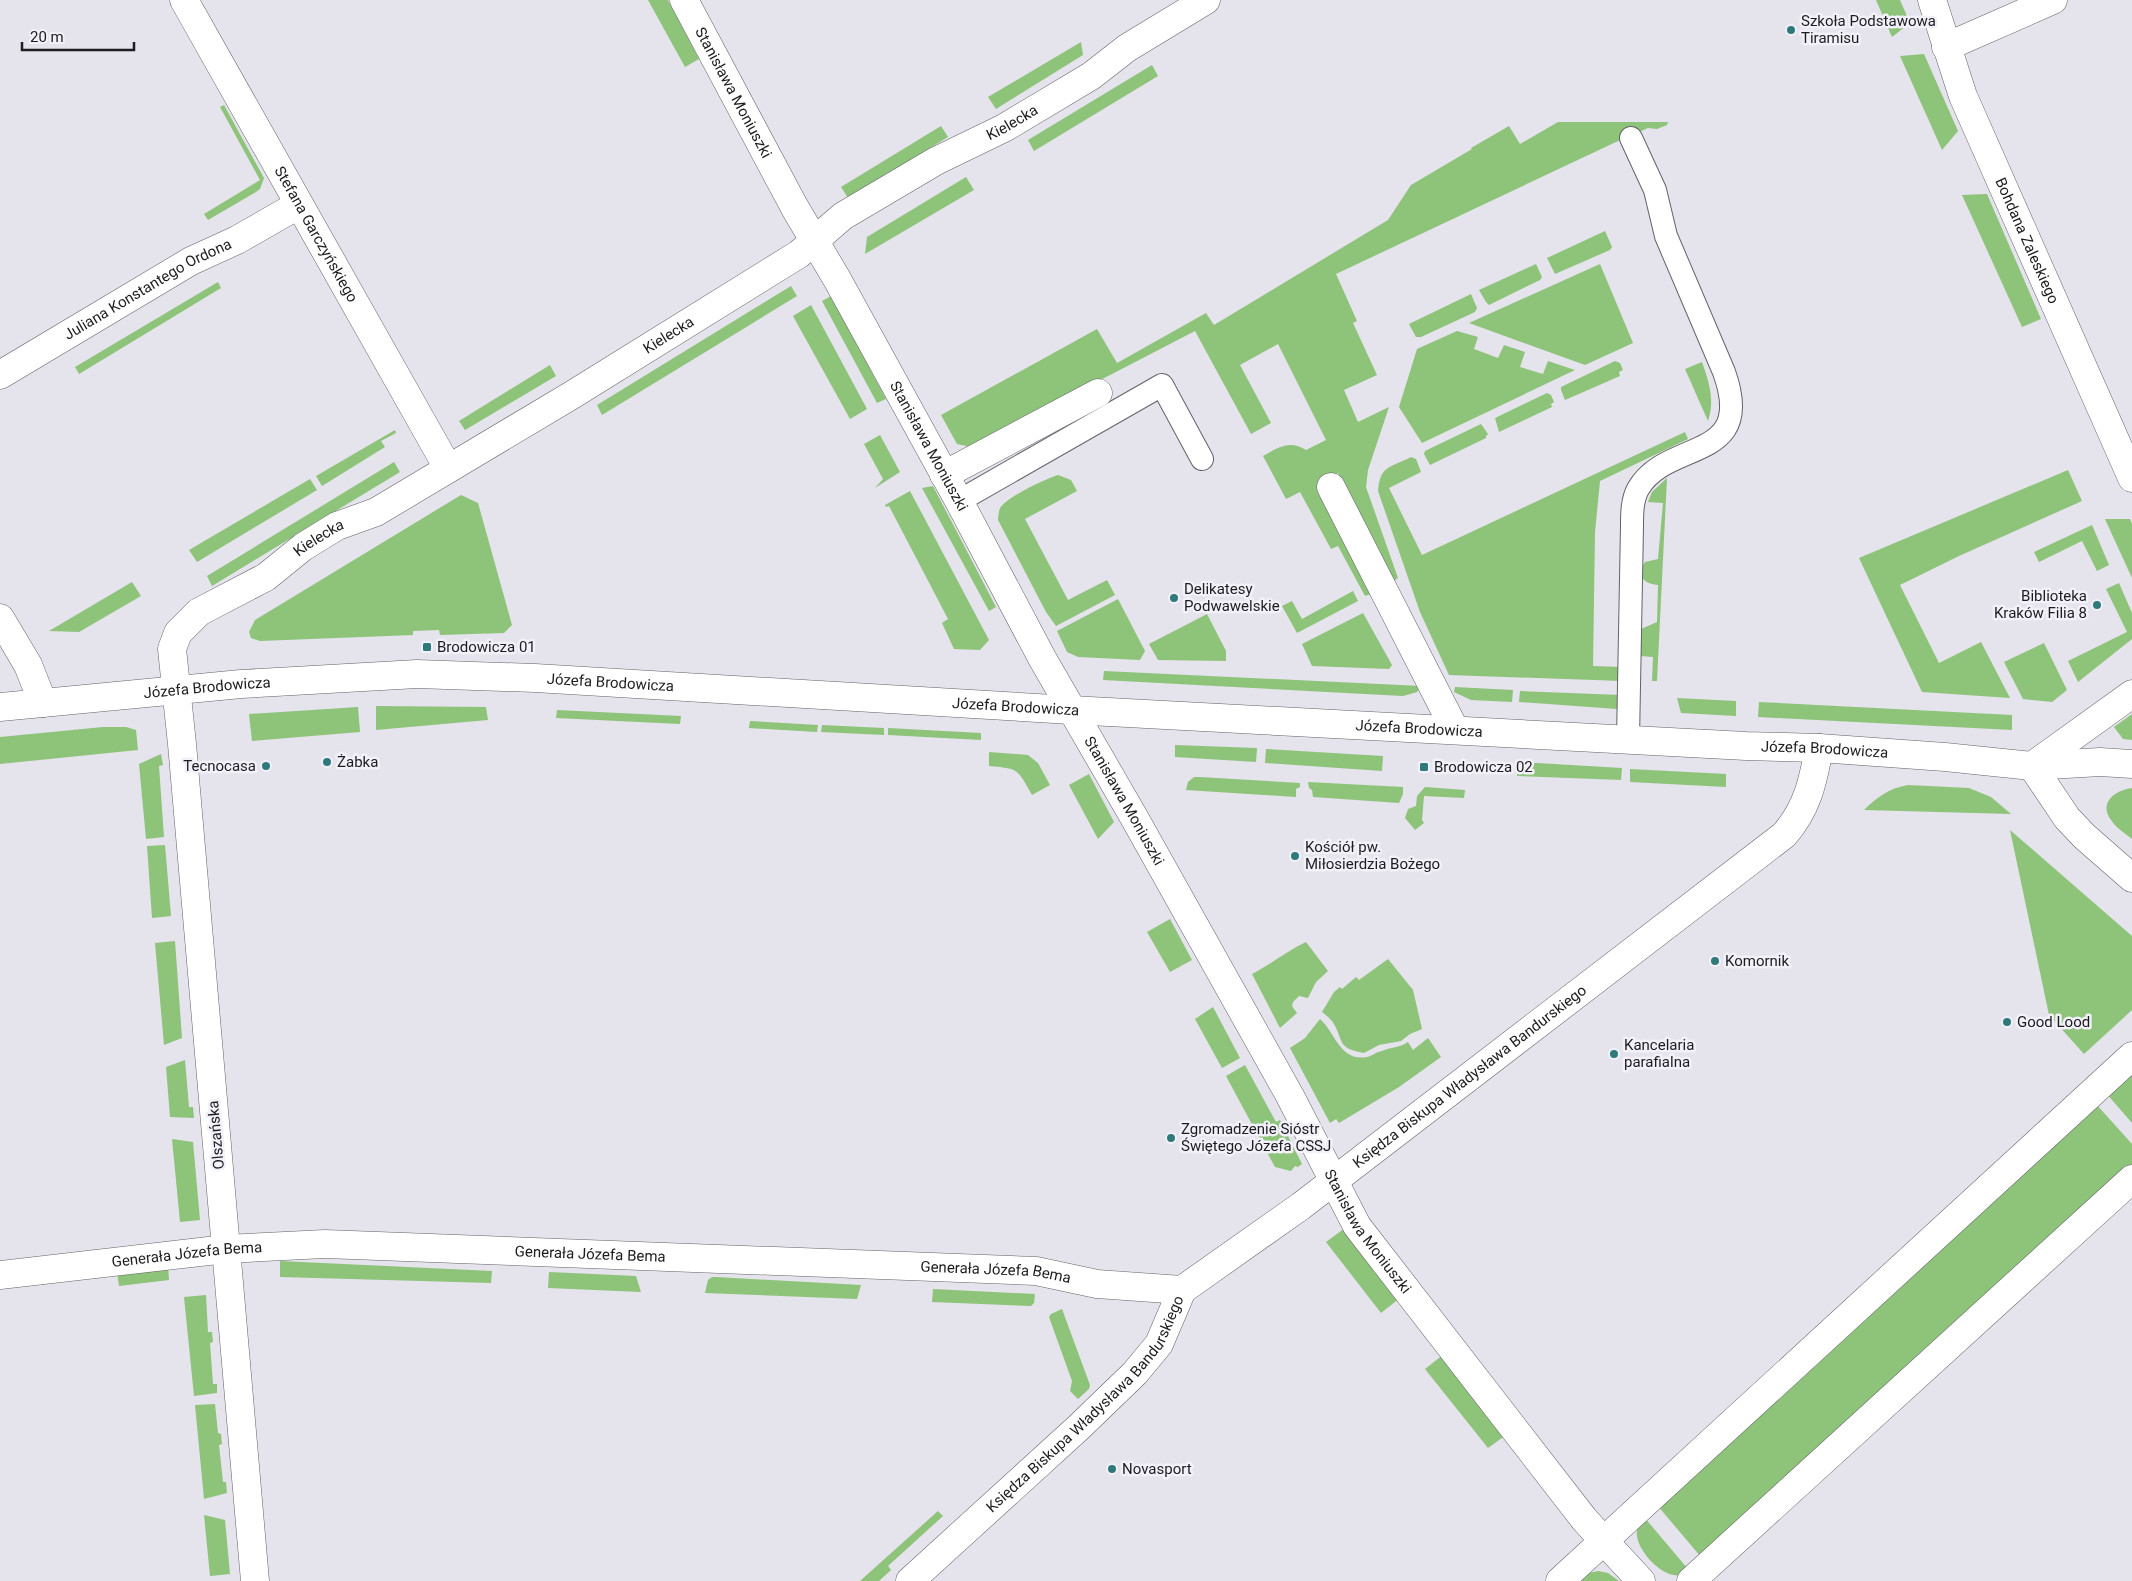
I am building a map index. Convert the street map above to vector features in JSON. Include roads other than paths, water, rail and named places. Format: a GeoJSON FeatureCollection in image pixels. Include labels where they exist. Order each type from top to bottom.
{"type":"FeatureCollection","features":[{"type":"Feature","properties":{"kind":"street","name":"Stefana Garczyńskiego"},"geometry":{"type":"LineString","coordinates":[[184,0],[448,468]]}},
{"type":"Feature","properties":{"kind":"street","name":"Stanisława Moniuszki"},"geometry":{"type":"LineString","coordinates":[[684,0],[795,208],[959,501],[1071,710],[1290,1096],[1357,1226],[1584,1519],[1641,1581]]}},
{"type":"Feature","properties":{"kind":"street","name":"Kielecka"},"geometry":{"type":"LineString","coordinates":[[175,690],[172,649],[178,633],[199,612],[266,577],[303,547],[337,526],[376,512],[588,384],[799,254],[843,216],[936,161],[1004,128],[1091,76],[1127,48],[1206,0]]}},
{"type":"Feature","properties":{"kind":"street","name":"Bohdana Zaleskiego"},"geometry":{"type":"LineString","coordinates":[[1932,0],[1963,96],[2132,478]]}},
{"type":"Feature","properties":{"kind":"street"},"geometry":{"type":"LineString","coordinates":[[1946,47],[2054,0]]}},
{"type":"Feature","properties":{"kind":"street","name":"Juliana Konstantego Ordona"},"geometry":{"type":"LineString","coordinates":[[0,375],[190,261],[237,240],[298,205]]}},
{"type":"Feature","properties":{"kind":"street"},"geometry":{"type":"LineString","coordinates":[[944,475],[1098,394]]}},
{"type":"Feature","properties":{"kind":"street"},"geometry":{"type":"LineString","coordinates":[[1331,488],[1455,730]]}},
{"type":"Feature","properties":{"kind":"street"},"geometry":{"type":"LineString","coordinates":[[0,618],[28,664],[43,703]]}},
{"type":"Feature","properties":{"kind":"street","name":"Józefa Brodowicza"},"geometry":{"type":"LineString","coordinates":[[0,707],[241,684],[417,674],[536,678],[1071,710],[1819,748],[1971,759],[2032,766],[2100,762],[2132,764]]}},
{"type":"Feature","properties":{"kind":"street","name":"Olszańska"},"geometry":{"type":"LineString","coordinates":[[175,690],[182,744],[256,1581]]}},
{"type":"Feature","properties":{"kind":"street"},"geometry":{"type":"LineString","coordinates":[[2132,694],[2032,766],[2072,824],[2132,878]]}},
{"type":"Feature","properties":{"kind":"street","name":"Księdza Biskupa Władysława Bandurskiego"},"geometry":{"type":"LineString","coordinates":[[910,1581],[1078,1428],[1135,1373],[1159,1344],[1182,1290],[1301,1206],[1784,835],[1796,822],[1810,794],[1819,748]]}},
{"type":"Feature","properties":{"kind":"street"},"geometry":{"type":"LineString","coordinates":[[1560,1581],[2132,1056]]}},
{"type":"Feature","properties":{"kind":"street"},"geometry":{"type":"LineString","coordinates":[[1691,1581],[2132,1179]]}},
{"type":"Feature","properties":{"kind":"street","name":"Generała Józefa Bema"},"geometry":{"type":"LineString","coordinates":[[0,1275],[226,1249],[325,1244],[1042,1272],[1097,1284],[1182,1290]]}},
{"type":"Feature","properties":{"kind":"lane"},"geometry":{"type":"LineString","coordinates":[[1628,739],[1632,526],[1635,496],[1639,488],[1652,473],[1722,434],[1730,419],[1731,409],[1731,396],[1724,372],[1666,236],[1655,190],[1631,138]]}},
{"type":"Feature","properties":{"kind":"lane"},"geometry":{"type":"LineString","coordinates":[[959,501],[1162,385],[1202,459]]}},
{"type":"Feature","properties":{"kind":"place","name":"Szkoła Podstawowa Tiramisu"},"geometry":{"type":"Point","coordinates":[1791,30]}},
{"type":"Feature","properties":{"kind":"place","name":"Delikatesy Podwawelskie"},"geometry":{"type":"Point","coordinates":[1174,598]}},
{"type":"Feature","properties":{"kind":"place","name":"Biblioteka Kraków Filia 8"},"geometry":{"type":"Point","coordinates":[2097,605]}},
{"type":"Feature","properties":{"kind":"place","name":"Brodowicza 01"},"geometry":{"type":"Point","coordinates":[427,647]}},
{"type":"Feature","properties":{"kind":"place","name":"Żabka"},"geometry":{"type":"Point","coordinates":[327,762]}},
{"type":"Feature","properties":{"kind":"place","name":"Tecnocasa"},"geometry":{"type":"Point","coordinates":[266,766]}},
{"type":"Feature","properties":{"kind":"place","name":"Brodowicza 02"},"geometry":{"type":"Point","coordinates":[1424,767]}},
{"type":"Feature","properties":{"kind":"place","name":"Kościół pw. Miłosierdzia Bożego"},"geometry":{"type":"Point","coordinates":[1295,856]}},
{"type":"Feature","properties":{"kind":"place","name":"Komornik"},"geometry":{"type":"Point","coordinates":[1715,961]}},
{"type":"Feature","properties":{"kind":"place","name":"Good Lood"},"geometry":{"type":"Point","coordinates":[2007,1022]}},
{"type":"Feature","properties":{"kind":"place","name":"Kancelaria parafialna"},"geometry":{"type":"Point","coordinates":[1614,1054]}},
{"type":"Feature","properties":{"kind":"place","name":"Zgromadzenie Sióstr Świętego Józefa CSSJ"},"geometry":{"type":"Point","coordinates":[1171,1138]}},
{"type":"Feature","properties":{"kind":"place","name":"Novasport"},"geometry":{"type":"Point","coordinates":[1112,1469]}}]}
